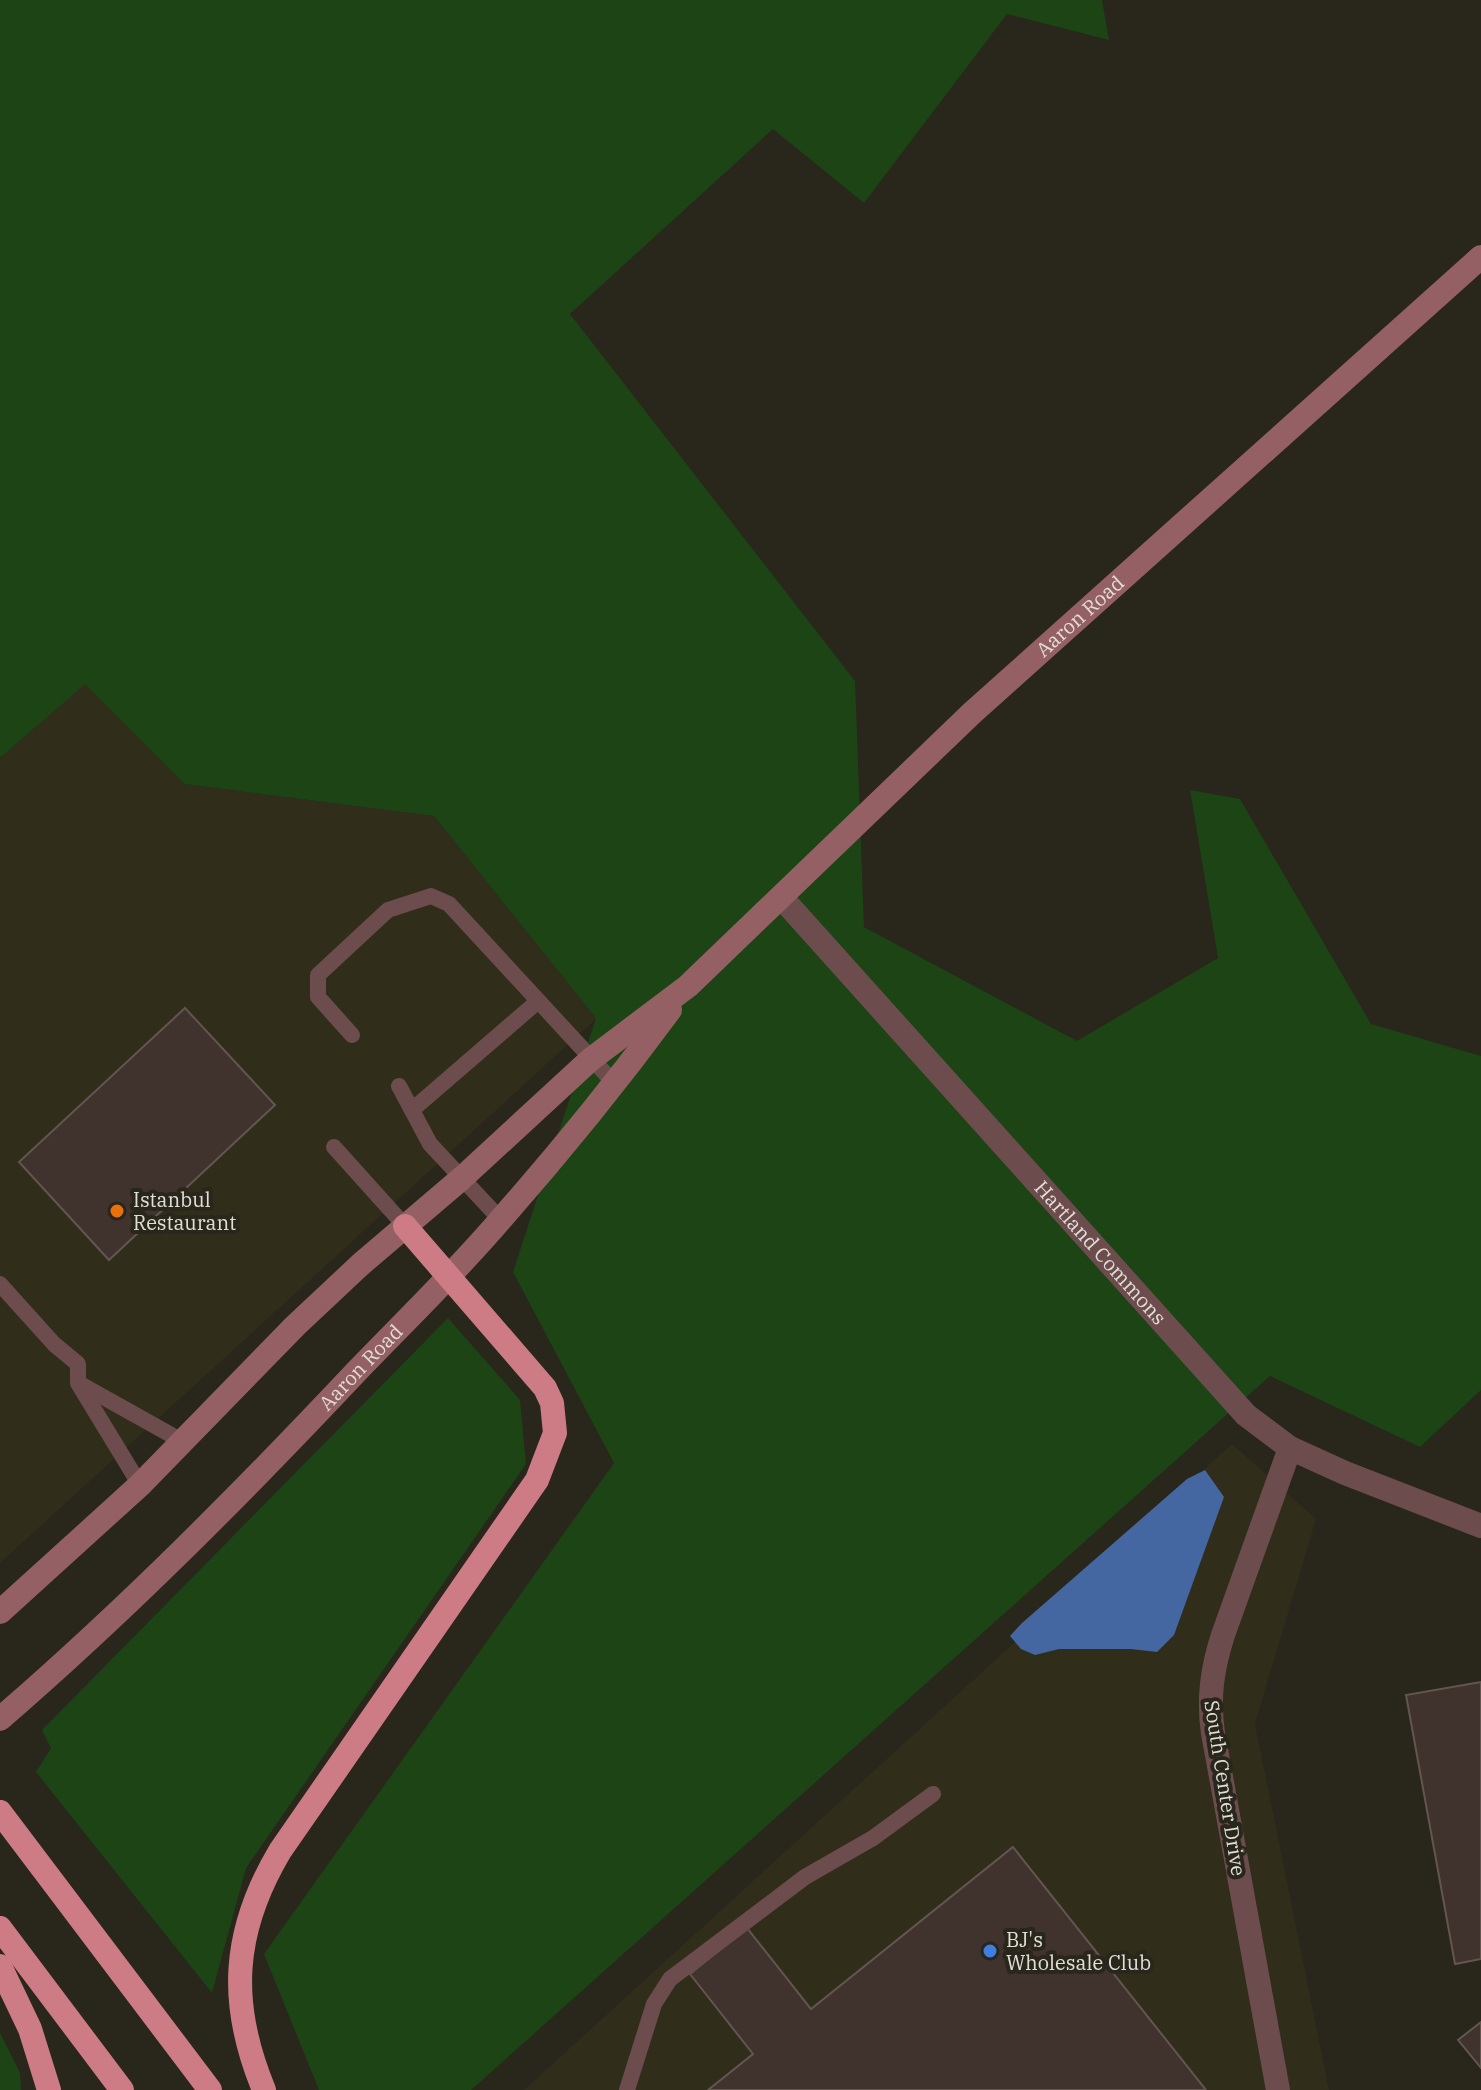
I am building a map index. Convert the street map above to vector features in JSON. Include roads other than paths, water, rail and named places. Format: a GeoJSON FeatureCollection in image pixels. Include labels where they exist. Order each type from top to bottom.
{"type":"FeatureCollection","features":[{"type":"Feature","properties":{"kind":"highway"},"geometry":{"type":"LineString","coordinates":[[264,2090],[246,2040],[239,1990],[243,1940],[259,1889],[280,1851],[537,1480],[555,1433],[552,1403],[545,1388],[405,1226]]}},
{"type":"Feature","properties":{"kind":"highway"},"geometry":{"type":"LineString","coordinates":[[0,1812],[210,2090]]}},
{"type":"Feature","properties":{"kind":"highway"},"geometry":{"type":"LineString","coordinates":[[0,1928],[122,2090]]}},
{"type":"Feature","properties":{"kind":"highway"},"geometry":{"type":"LineString","coordinates":[[0,1966],[30,2029],[49,2090]]}},
{"type":"Feature","properties":{"kind":"street","name":"Aaron Road"},"geometry":{"type":"LineString","coordinates":[[0,1612],[140,1485],[295,1326],[590,1060],[688,986],[972,713],[1481,257]]}},
{"type":"Feature","properties":{"kind":"street","name":"Hartland Commons"},"geometry":{"type":"LineString","coordinates":[[781,897],[1246,1415],[1290,1448],[1481,1526]]}},
{"type":"Feature","properties":{"kind":"street","name":"Aaron Road"},"geometry":{"type":"LineString","coordinates":[[0,1719],[179,1556],[501,1220],[615,1084],[688,986]]}},
{"type":"Feature","properties":{"kind":"street","name":"South Center Drive"},"geometry":{"type":"LineString","coordinates":[[1278,2090],[1209,1697],[1223,1635],[1290,1448]]}},
{"type":"Feature","properties":{"kind":"lane"},"geometry":{"type":"LineString","coordinates":[[352,1035],[318,997],[318,975],[388,910],[431,896],[449,904],[615,1084]]}},
{"type":"Feature","properties":{"kind":"lane"},"geometry":{"type":"LineString","coordinates":[[412,1110],[537,1002]]}},
{"type":"Feature","properties":{"kind":"lane"},"geometry":{"type":"LineString","coordinates":[[399,1086],[430,1144],[501,1220]]}},
{"type":"Feature","properties":{"kind":"lane"},"geometry":{"type":"LineString","coordinates":[[334,1147],[405,1226]]}},
{"type":"Feature","properties":{"kind":"lane"},"geometry":{"type":"LineString","coordinates":[[0,1284],[54,1344],[78,1364],[78,1383],[140,1485]]}},
{"type":"Feature","properties":{"kind":"lane"},"geometry":{"type":"LineString","coordinates":[[78,1383],[182,1441]]}},
{"type":"Feature","properties":{"kind":"lane"},"geometry":{"type":"LineString","coordinates":[[627,2090],[654,2004],[670,1979],[805,1877],[873,1838],[933,1794]]}},
{"type":"Feature","properties":{"kind":"water"},"geometry":{"type":"Polygon","coordinates":[[[1205,1470],[1224,1497],[1174,1635],[1157,1652],[1059,1649],[1035,1655],[1021,1649],[1010,1636],[1022,1623],[1187,1479],[1205,1470]]]}},
{"type":"Feature","properties":{"kind":"place","name":"Istanbul Restaurant"},"geometry":{"type":"Point","coordinates":[117,1211]}},
{"type":"Feature","properties":{"kind":"place","name":"BJ's Wholesale Club"},"geometry":{"type":"Point","coordinates":[990,1951]}}]}
